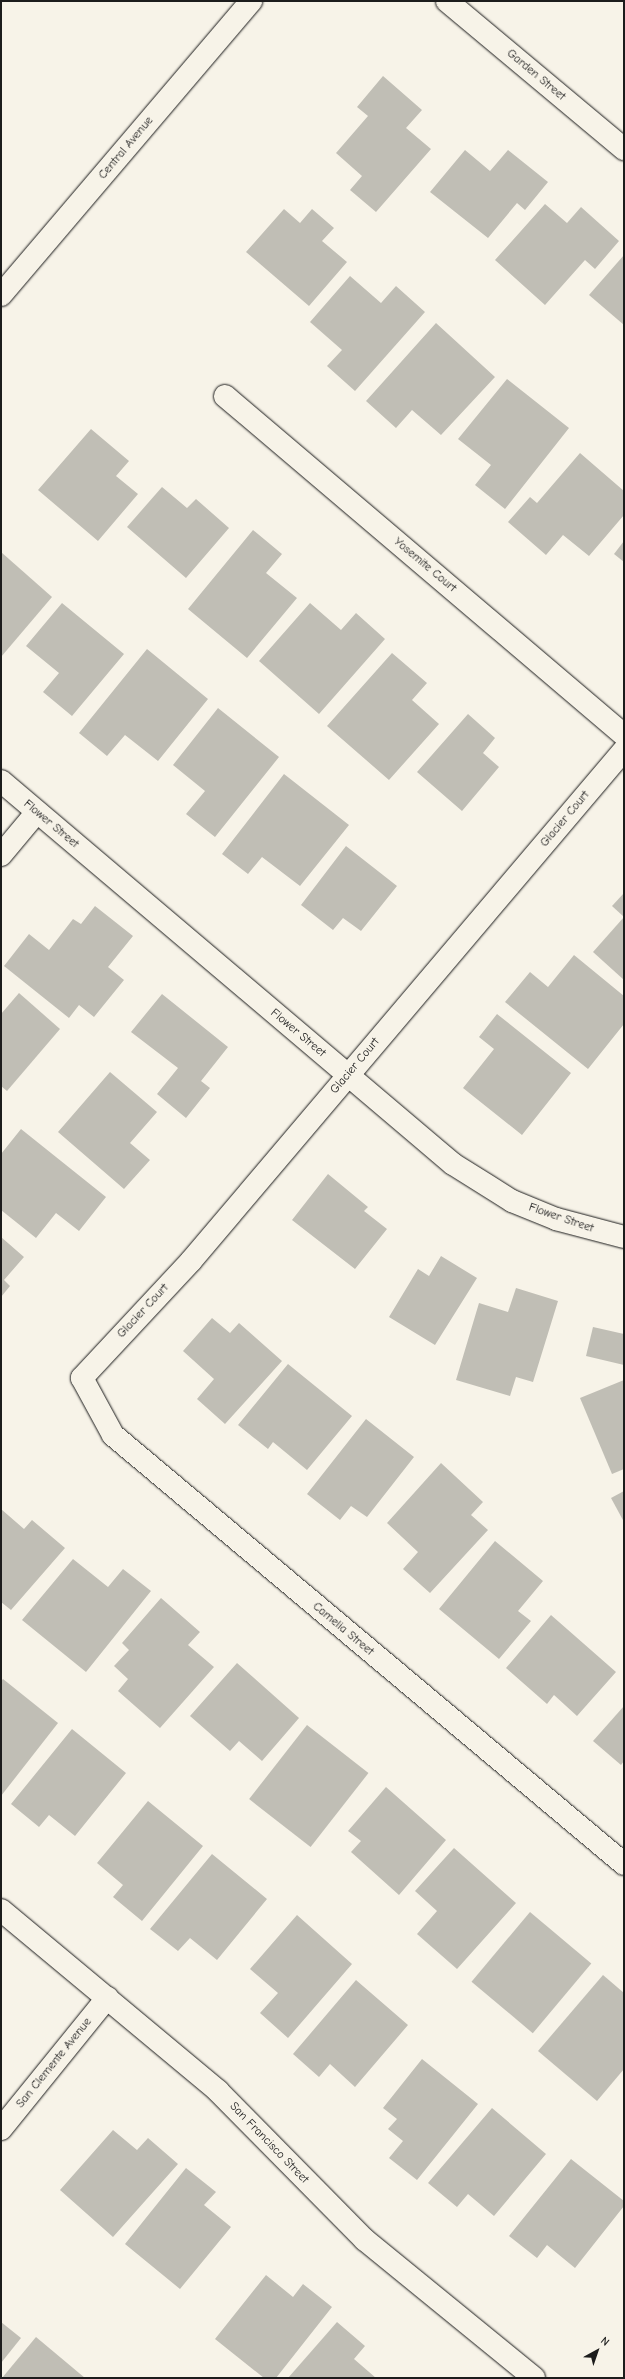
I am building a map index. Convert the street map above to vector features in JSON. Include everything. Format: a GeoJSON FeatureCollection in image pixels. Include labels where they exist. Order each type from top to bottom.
{"type":"FeatureCollection","features":[{"type":"Feature","properties":{"kind":"street","name":"Central Avenue"},"geometry":{"type":"LineString","coordinates":[[1,295],[251,1]]}},
{"type":"Feature","properties":{"kind":"street","name":"Garden Street"},"geometry":{"type":"LineString","coordinates":[[447,1],[624,149]]}},
{"type":"Feature","properties":{"kind":"street","name":"Yosemite Court"},"geometry":{"type":"LineString","coordinates":[[225,396],[624,734]]}},
{"type":"Feature","properties":{"kind":"street","name":"Glacier Court"},"geometry":{"type":"LineString","coordinates":[[82,1378],[190,1260],[624,750]]}},
{"type":"Feature","properties":{"kind":"street","name":"Flower Street"},"geometry":{"type":"LineString","coordinates":[[1,781],[453,1164],[512,1201],[556,1219],[624,1237]]}},
{"type":"Feature","properties":{"kind":"street"},"geometry":{"type":"LineString","coordinates":[[1,855],[37,812]]}},
{"type":"Feature","properties":{"kind":"street","name":"Camelia Street"},"geometry":{"type":"LineString","coordinates":[[82,1378],[113,1435],[624,1864]]}},
{"type":"Feature","properties":{"kind":"street","name":"San Francisco Street"},"geometry":{"type":"LineString","coordinates":[[1,1910],[218,2091],[364,2240],[534,2378]]}},
{"type":"Feature","properties":{"kind":"street","name":"San Clemente Avenue"},"geometry":{"type":"LineString","coordinates":[[1,2129],[107,1998]]}},
{"type":"Feature","properties":{"kind":"building"},"geometry":{"type":"Polygon","coordinates":[[[383,76],[422,110],[406,128],[431,149],[376,212],[350,190],[362,176],[336,153],[368,116],[357,107],[383,76]]]}},
{"type":"Feature","properties":{"kind":"building"},"geometry":{"type":"Polygon","coordinates":[[[465,150],[490,171],[508,150],[548,182],[525,210],[517,203],[488,238],[430,192],[465,150]]]}},
{"type":"Feature","properties":{"kind":"building"},"geometry":{"type":"Polygon","coordinates":[[[545,204],[567,223],[581,207],[619,241],[595,269],[585,260],[545,305],[495,260],[545,204]]]}},
{"type":"Feature","properties":{"kind":"building"},"geometry":{"type":"Polygon","coordinates":[[[284,209],[300,223],[312,209],[334,228],[322,241],[347,262],[309,306],[246,252],[284,209]]]}},
{"type":"Feature","properties":{"kind":"building"},"geometry":{"type":"Polygon","coordinates":[[[624,255],[624,325],[589,295],[624,255]]]}},
{"type":"Feature","properties":{"kind":"building"},"geometry":{"type":"Polygon","coordinates":[[[350,276],[381,303],[396,286],[425,312],[355,391],[327,366],[342,350],[310,322],[350,276]]]}},
{"type":"Feature","properties":{"kind":"building"},"geometry":{"type":"Polygon","coordinates":[[[436,323],[495,377],[441,435],[412,410],[396,428],[366,401],[436,323]]]}},
{"type":"Feature","properties":{"kind":"building"},"geometry":{"type":"Polygon","coordinates":[[[507,379],[569,428],[505,509],[475,485],[491,465],[458,439],[507,379]]]}},
{"type":"Feature","properties":{"kind":"building"},"geometry":{"type":"Polygon","coordinates":[[[91,429],[129,461],[116,476],[138,494],[98,541],[38,490],[91,429]]]}},
{"type":"Feature","properties":{"kind":"building"},"geometry":{"type":"Polygon","coordinates":[[[580,453],[624,491],[624,515],[589,556],[563,535],[546,555],[508,522],[530,497],[537,503],[580,453]]]}},
{"type":"Feature","properties":{"kind":"building"},"geometry":{"type":"Polygon","coordinates":[[[162,487],[187,508],[196,499],[229,528],[186,578],[127,527],[162,487]]]}},
{"type":"Feature","properties":{"kind":"building"},"geometry":{"type":"Polygon","coordinates":[[[253,530],[282,554],[266,573],[297,598],[247,658],[188,609],[253,530]]]}},
{"type":"Feature","properties":{"kind":"building"},"geometry":{"type":"Polygon","coordinates":[[[624,541],[624,562],[614,554],[624,541]]]}},
{"type":"Feature","properties":{"kind":"building"},"geometry":{"type":"Polygon","coordinates":[[[1,552],[52,597],[1,657],[1,552]]]}},
{"type":"Feature","properties":{"kind":"building"},"geometry":{"type":"Polygon","coordinates":[[[62,603],[124,654],[72,716],[43,692],[59,673],[26,646],[62,603]]]}},
{"type":"Feature","properties":{"kind":"building"},"geometry":{"type":"Polygon","coordinates":[[[310,603],[341,630],[356,613],[385,639],[319,714],[259,661],[310,603]]]}},
{"type":"Feature","properties":{"kind":"building"},"geometry":{"type":"Polygon","coordinates":[[[147,649],[208,699],[158,761],[125,735],[107,756],[79,733],[147,649]]]}},
{"type":"Feature","properties":{"kind":"building"},"geometry":{"type":"Polygon","coordinates":[[[392,653],[427,683],[412,700],[439,724],[389,780],[327,726],[392,653]]]}},
{"type":"Feature","properties":{"kind":"building"},"geometry":{"type":"Polygon","coordinates":[[[218,708],[279,757],[215,837],[186,814],[205,791],[173,765],[218,708]]]}},
{"type":"Feature","properties":{"kind":"building"},"geometry":{"type":"Polygon","coordinates":[[[468,714],[495,738],[483,753],[499,767],[462,811],[417,772],[468,714]]]}},
{"type":"Feature","properties":{"kind":"building"},"geometry":{"type":"Polygon","coordinates":[[[284,774],[349,825],[300,886],[262,857],[248,874],[222,854],[284,774]]]}},
{"type":"Feature","properties":{"kind":"building"},"geometry":{"type":"Polygon","coordinates":[[[346,846],[397,886],[361,931],[343,918],[333,930],[301,905],[346,846]]]}},
{"type":"Feature","properties":{"kind":"building"},"geometry":{"type":"Polygon","coordinates":[[[624,893],[624,917],[612,906],[624,893]]]}},
{"type":"Feature","properties":{"kind":"building"},"geometry":{"type":"Polygon","coordinates":[[[95,906],[133,936],[108,967],[124,980],[94,1017],[79,1005],[69,1018],[4,966],[29,934],[49,950],[73,919],[81,924],[95,906]]]}},
{"type":"Feature","properties":{"kind":"building"},"geometry":{"type":"Polygon","coordinates":[[[624,917],[624,980],[593,952],[624,917]]]}},
{"type":"Feature","properties":{"kind":"building"},"geometry":{"type":"Polygon","coordinates":[[[574,955],[624,996],[624,1024],[588,1069],[505,1002],[530,972],[548,987],[574,955]]]}},
{"type":"Feature","properties":{"kind":"building"},"geometry":{"type":"Polygon","coordinates":[[[19,993],[60,1029],[7,1091],[1,1086],[1,1014],[19,993]]]}},
{"type":"Feature","properties":{"kind":"building"},"geometry":{"type":"Polygon","coordinates":[[[162,994],[228,1047],[201,1081],[210,1088],[186,1118],[157,1094],[178,1068],[131,1032],[162,994]]]}},
{"type":"Feature","properties":{"kind":"building"},"geometry":{"type":"Polygon","coordinates":[[[497,1014],[571,1073],[522,1135],[463,1088],[494,1049],[479,1037],[497,1014]]]}},
{"type":"Feature","properties":{"kind":"building"},"geometry":{"type":"Polygon","coordinates":[[[110,1072],[157,1112],[130,1143],[150,1160],[124,1189],[58,1132],[110,1072]]]}},
{"type":"Feature","properties":{"kind":"building"},"geometry":{"type":"Polygon","coordinates":[[[21,1129],[106,1197],[79,1231],[56,1213],[36,1238],[1,1210],[1,1154],[21,1129]]]}},
{"type":"Feature","properties":{"kind":"building"},"geometry":{"type":"Polygon","coordinates":[[[328,1174],[368,1207],[364,1211],[387,1229],[355,1269],[292,1220],[328,1174]]]}},
{"type":"Feature","properties":{"kind":"building"},"geometry":{"type":"Polygon","coordinates":[[[1,1237],[24,1257],[4,1280],[10,1286],[1,1297],[1,1237]]]}},
{"type":"Feature","properties":{"kind":"building"},"geometry":{"type":"Polygon","coordinates":[[[441,1256],[477,1278],[435,1345],[389,1317],[418,1269],[429,1276],[441,1256]]]}},
{"type":"Feature","properties":{"kind":"building"},"geometry":{"type":"Polygon","coordinates":[[[516,1288],[558,1301],[533,1382],[516,1377],[510,1396],[456,1380],[479,1303],[508,1312],[516,1288]]]}},
{"type":"Feature","properties":{"kind":"building"},"geometry":{"type":"Polygon","coordinates":[[[212,1318],[230,1333],[239,1323],[282,1361],[225,1424],[197,1399],[214,1379],[183,1351],[212,1318]]]}},
{"type":"Feature","properties":{"kind":"building"},"geometry":{"type":"Polygon","coordinates":[[[593,1327],[624,1334],[624,1365],[586,1356],[593,1327]]]}},
{"type":"Feature","properties":{"kind":"building"},"geometry":{"type":"Polygon","coordinates":[[[288,1364],[352,1416],[307,1470],[273,1442],[268,1449],[238,1425],[288,1364]]]}},
{"type":"Feature","properties":{"kind":"building"},"geometry":{"type":"Polygon","coordinates":[[[624,1380],[624,1469],[612,1474],[580,1398],[624,1380]]]}},
{"type":"Feature","properties":{"kind":"building"},"geometry":{"type":"Polygon","coordinates":[[[366,1419],[414,1457],[367,1517],[351,1506],[340,1520],[307,1494],[366,1419]]]}},
{"type":"Feature","properties":{"kind":"building"},"geometry":{"type":"Polygon","coordinates":[[[441,1463],[483,1502],[471,1515],[488,1530],[430,1593],[403,1569],[418,1552],[387,1523],[441,1463]]]}},
{"type":"Feature","properties":{"kind":"building"},"geometry":{"type":"Polygon","coordinates":[[[624,1491],[624,1522],[611,1498],[624,1491]]]}},
{"type":"Feature","properties":{"kind":"building"},"geometry":{"type":"Polygon","coordinates":[[[1,1509],[24,1529],[32,1520],[65,1548],[11,1610],[1,1602],[1,1509]]]}},
{"type":"Feature","properties":{"kind":"building"},"geometry":{"type":"Polygon","coordinates":[[[495,1541],[543,1581],[518,1611],[531,1621],[499,1659],[439,1609],[495,1541]]]}},
{"type":"Feature","properties":{"kind":"building"},"geometry":{"type":"Polygon","coordinates":[[[73,1559],[108,1587],[123,1569],[151,1591],[86,1672],[22,1620],[73,1559]]]}},
{"type":"Feature","properties":{"kind":"building"},"geometry":{"type":"Polygon","coordinates":[[[161,1598],[200,1632],[188,1645],[214,1667],[160,1728],[118,1691],[128,1679],[114,1666],[129,1650],[122,1643],[161,1598]]]}},
{"type":"Feature","properties":{"kind":"building"},"geometry":{"type":"Polygon","coordinates":[[[551,1615],[616,1672],[577,1716],[554,1695],[547,1704],[506,1668],[551,1615]]]}},
{"type":"Feature","properties":{"kind":"building"},"geometry":{"type":"Polygon","coordinates":[[[237,1663],[299,1718],[262,1761],[239,1741],[230,1751],[190,1716],[237,1663]]]}},
{"type":"Feature","properties":{"kind":"building"},"geometry":{"type":"Polygon","coordinates":[[[3,1679],[58,1723],[1,1796],[1,1681],[3,1679]]]}},
{"type":"Feature","properties":{"kind":"building"},"geometry":{"type":"Polygon","coordinates":[[[624,1706],[624,1761],[621,1765],[593,1741],[624,1706]]]}},
{"type":"Feature","properties":{"kind":"building"},"geometry":{"type":"Polygon","coordinates":[[[307,1725],[368,1773],[311,1847],[249,1799],[307,1725]]]}},
{"type":"Feature","properties":{"kind":"building"},"geometry":{"type":"Polygon","coordinates":[[[72,1729],[126,1773],[75,1836],[49,1815],[39,1827],[11,1804],[72,1729]]]}},
{"type":"Feature","properties":{"kind":"building"},"geometry":{"type":"Polygon","coordinates":[[[386,1787],[446,1840],[399,1895],[351,1852],[361,1841],[348,1831],[386,1787]]]}},
{"type":"Feature","properties":{"kind":"building"},"geometry":{"type":"Polygon","coordinates":[[[148,1801],[203,1846],[142,1921],[113,1897],[123,1885],[97,1863],[148,1801]]]}},
{"type":"Feature","properties":{"kind":"building"},"geometry":{"type":"Polygon","coordinates":[[[454,1848],[516,1903],[457,1969],[417,1934],[437,1911],[415,1891],[454,1848]]]}},
{"type":"Feature","properties":{"kind":"building"},"geometry":{"type":"Polygon","coordinates":[[[212,1854],[267,1899],[217,1960],[190,1938],[178,1951],[150,1929],[212,1854]]]}},
{"type":"Feature","properties":{"kind":"building"},"geometry":{"type":"Polygon","coordinates":[[[530,1912],[591,1963],[533,2033],[472,1982],[530,1912]]]}},
{"type":"Feature","properties":{"kind":"building"},"geometry":{"type":"Polygon","coordinates":[[[297,1915],[352,1964],[288,2038],[260,2013],[278,1993],[250,1969],[297,1915]]]}},
{"type":"Feature","properties":{"kind":"building"},"geometry":{"type":"Polygon","coordinates":[[[603,1975],[624,1993],[624,2069],[597,2101],[538,2051],[603,1975]]]}},
{"type":"Feature","properties":{"kind":"building"},"geometry":{"type":"Polygon","coordinates":[[[356,1980],[408,2025],[355,2087],[330,2064],[319,2077],[293,2054],[356,1980]]]}},
{"type":"Feature","properties":{"kind":"building"},"geometry":{"type":"Polygon","coordinates":[[[422,2059],[478,2104],[417,2180],[389,2158],[403,2141],[388,2129],[397,2119],[383,2108],[422,2059]]]}},
{"type":"Feature","properties":{"kind":"building"},"geometry":{"type":"Polygon","coordinates":[[[492,2108],[546,2154],[494,2216],[468,2194],[457,2207],[428,2183],[492,2108]]]}},
{"type":"Feature","properties":{"kind":"building"},"geometry":{"type":"Polygon","coordinates":[[[113,2130],[137,2150],[148,2138],[178,2164],[113,2237],[60,2190],[113,2130]]]}},
{"type":"Feature","properties":{"kind":"building"},"geometry":{"type":"Polygon","coordinates":[[[571,2159],[624,2201],[624,2206],[575,2268],[547,2245],[537,2258],[509,2236],[571,2159]]]}},
{"type":"Feature","properties":{"kind":"building"},"geometry":{"type":"Polygon","coordinates":[[[186,2168],[216,2192],[204,2205],[231,2227],[180,2289],[125,2244],[186,2168]]]}},
{"type":"Feature","properties":{"kind":"building"},"geometry":{"type":"Polygon","coordinates":[[[266,2275],[293,2297],[303,2284],[332,2307],[276,2378],[264,2378],[215,2339],[266,2275]]]}},
{"type":"Feature","properties":{"kind":"building"},"geometry":{"type":"Polygon","coordinates":[[[1,2322],[21,2338],[1,2363],[1,2322]]]}},
{"type":"Feature","properties":{"kind":"building"},"geometry":{"type":"Polygon","coordinates":[[[337,2322],[365,2346],[354,2359],[376,2378],[288,2378],[337,2322]]]}},
{"type":"Feature","properties":{"kind":"building"},"geometry":{"type":"Polygon","coordinates":[[[36,2337],[85,2378],[2,2378],[36,2337]]]}}]}
